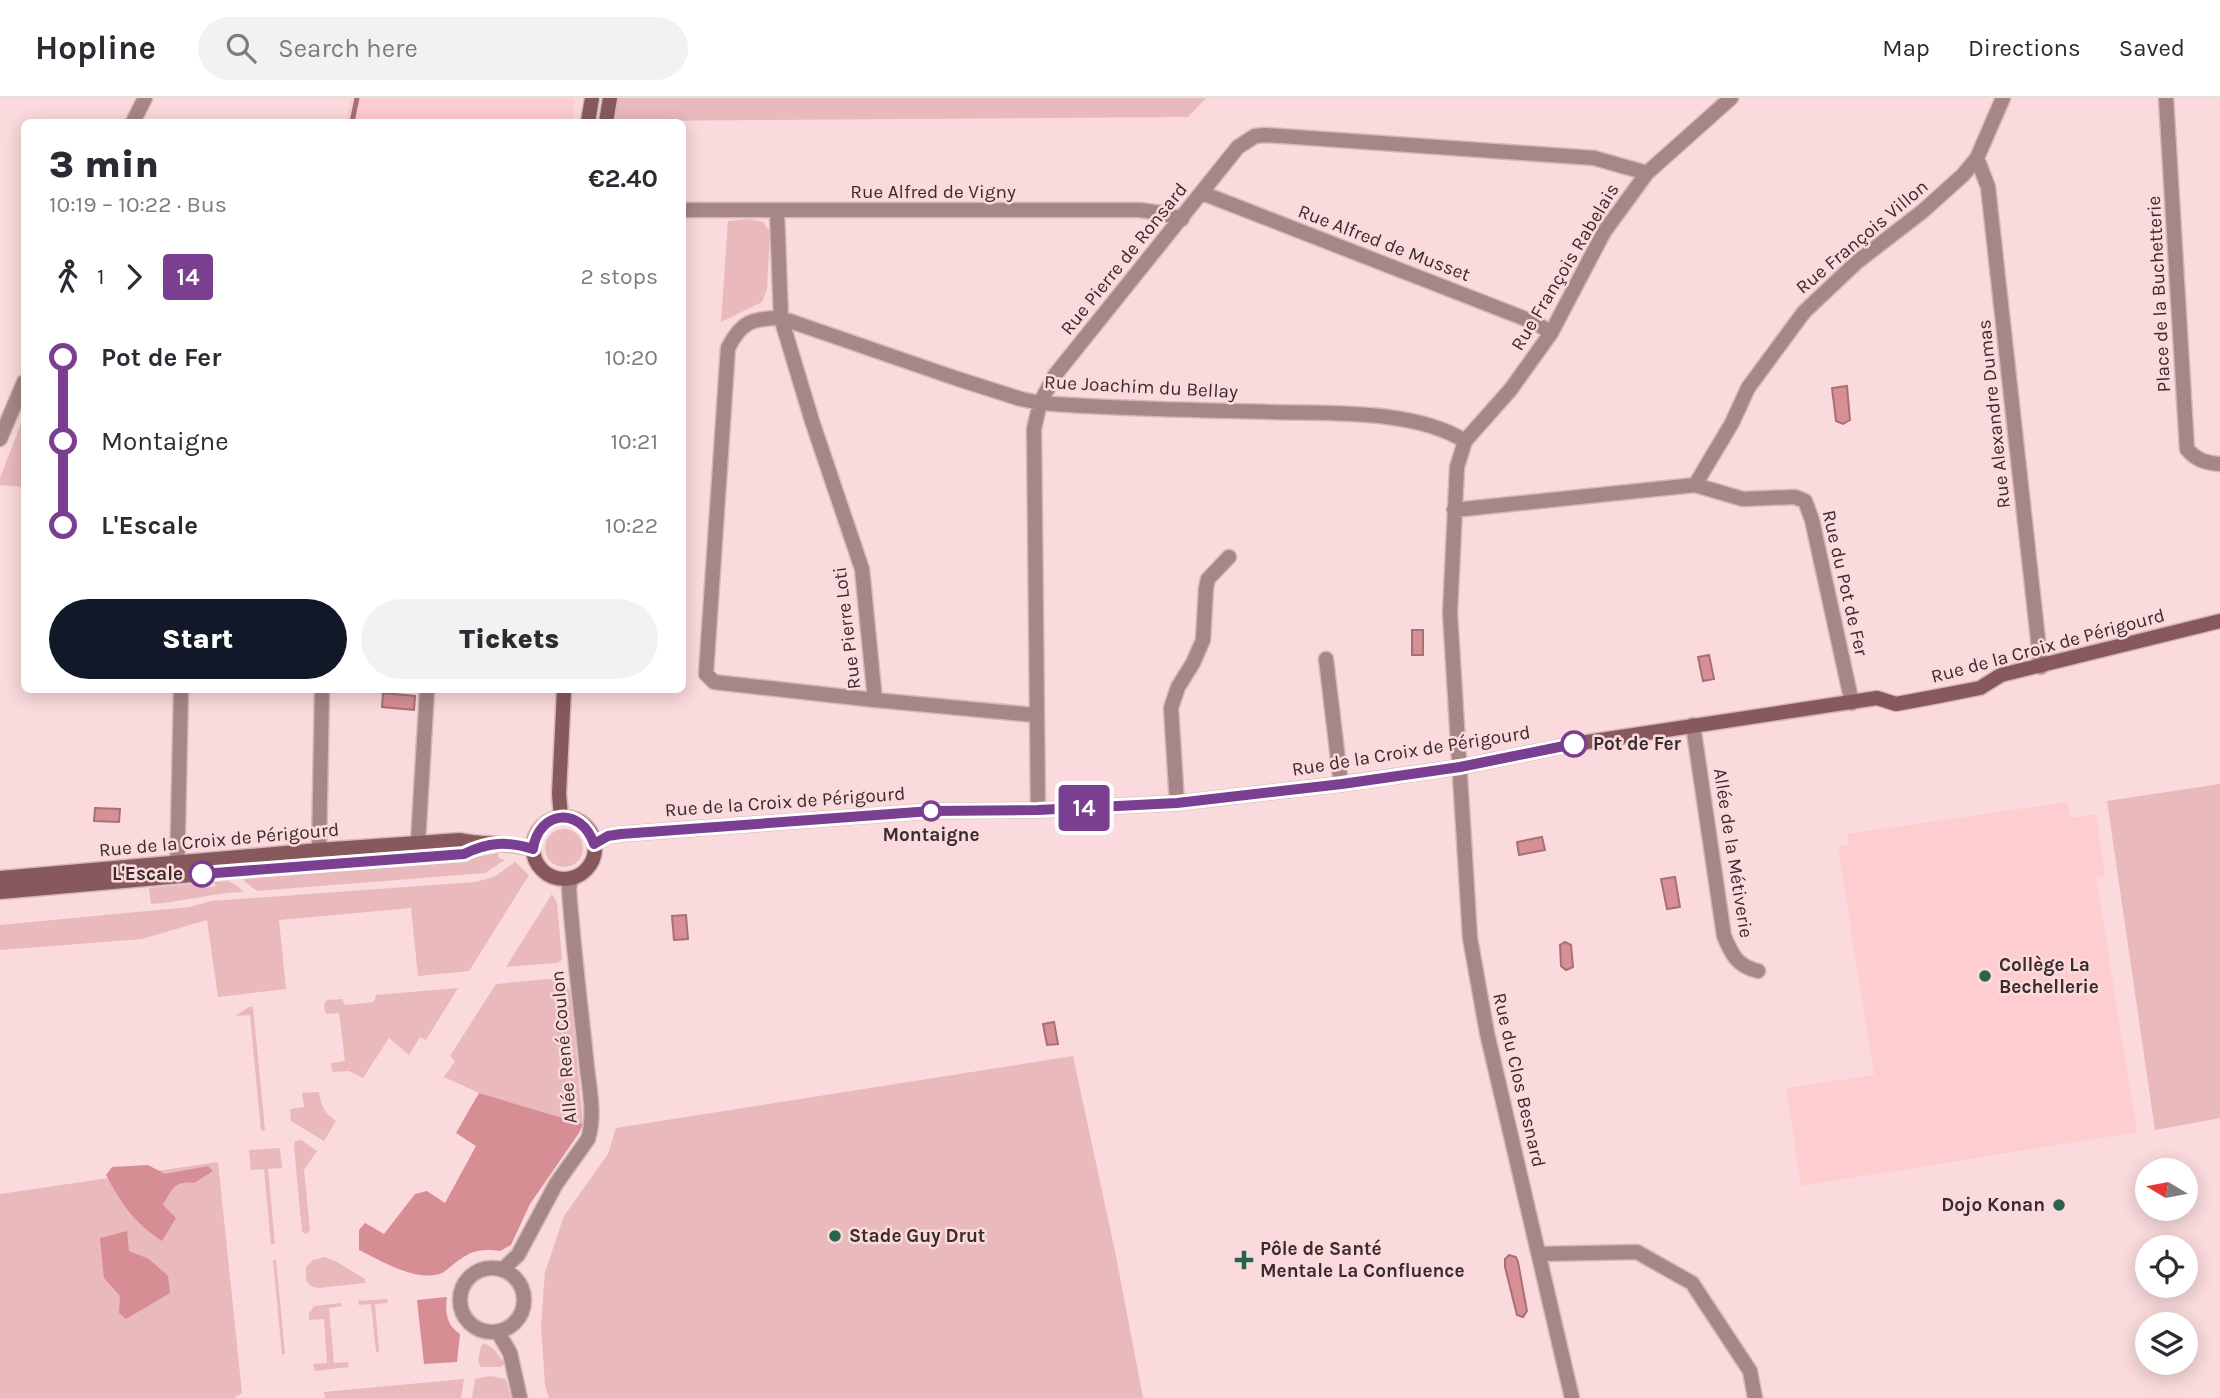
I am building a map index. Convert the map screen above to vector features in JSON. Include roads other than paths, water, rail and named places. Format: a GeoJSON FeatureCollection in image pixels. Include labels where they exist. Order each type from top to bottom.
{"type":"FeatureCollection","features":[{"type":"Feature","properties":{"kind":"street"},"geometry":{"type":"LineString","coordinates":[[134,119],[145,98]]}},
{"type":"Feature","properties":{"kind":"street"},"geometry":{"type":"LineString","coordinates":[[588,119],[592,98]]}},
{"type":"Feature","properties":{"kind":"street"},"geometry":{"type":"LineString","coordinates":[[606,119],[610,98]]}},
{"type":"Feature","properties":{"kind":"street","name":"Rue François Rabelais"},"geometry":{"type":"LineString","coordinates":[[1460,767],[1450,613],[1457,467],[1465,441],[1511,389],[1551,333],[1604,232],[1647,173],[1731,98]]}},
{"type":"Feature","properties":{"kind":"street","name":"Rue François Villon"},"geometry":{"type":"LineString","coordinates":[[1695,485],[1732,423],[1748,388],[1804,312],[1857,262],[1949,189],[1977,158],[2003,98]]}},
{"type":"Feature","properties":{"kind":"street","name":"Place de la Buchetterie"},"geometry":{"type":"LineString","coordinates":[[2166,98],[2187,449],[2201,461],[2220,464]]}},
{"type":"Feature","properties":{"kind":"street","name":"Rue Pierre de Ronsard"},"geometry":{"type":"LineString","coordinates":[[1038,810],[1034,429],[1040,402],[1055,375],[1238,147],[1255,136],[1265,135],[1594,158],[1647,173]]}},
{"type":"Feature","properties":{"kind":"street","name":"Rue Alexandre Dumas"},"geometry":{"type":"LineString","coordinates":[[1977,158],[1988,187],[2041,667]]}},
{"type":"Feature","properties":{"kind":"street","name":"Rue Alfred de Musset"},"geometry":{"type":"LineString","coordinates":[[1202,193],[1536,323],[1551,333]]}},
{"type":"Feature","properties":{"kind":"street","name":"Rue Alfred de Vigny"},"geometry":{"type":"LineString","coordinates":[[686,210],[1140,210],[1182,219]]}},
{"type":"Feature","properties":{"kind":"street","name":"Rue Pierre Loti"},"geometry":{"type":"LineString","coordinates":[[777,212],[781,318],[812,421],[862,569],[875,700],[1035,715]]}},
{"type":"Feature","properties":{"kind":"street"},"geometry":{"type":"LineString","coordinates":[[781,318],[758,318],[737,330],[728,348],[706,674],[714,682],[875,700]]}},
{"type":"Feature","properties":{"kind":"street","name":"Rue Joachim du Bellay"},"geometry":{"type":"LineString","coordinates":[[781,318],[1021,399],[1272,412],[1363,413],[1440,428],[1465,441]]}},
{"type":"Feature","properties":{"kind":"street"},"geometry":{"type":"LineString","coordinates":[[0,439],[21,389]]}},
{"type":"Feature","properties":{"kind":"street"},"geometry":{"type":"LineString","coordinates":[[1454,510],[1695,485]]}},
{"type":"Feature","properties":{"kind":"street","name":"Rue du Pot de Fer"},"geometry":{"type":"LineString","coordinates":[[1695,485],[1743,499],[1795,497],[1807,504],[1852,702]]}},
{"type":"Feature","properties":{"kind":"street"},"geometry":{"type":"LineString","coordinates":[[1177,803],[1171,708],[1178,687],[1203,640],[1208,579],[1229,557]]}},
{"type":"Feature","properties":{"kind":"street","name":"Rue de la Croix de Périgourd"},"geometry":{"type":"LineString","coordinates":[[594,844],[608,836],[621,834],[931,811],[1038,810],[1177,803],[1342,784],[1460,767],[1574,744],[1877,698],[1896,704],[1980,688],[2001,676],[2220,621]]}},
{"type":"Feature","properties":{"kind":"street"},"geometry":{"type":"LineString","coordinates":[[1326,659],[1342,784]]}},
{"type":"Feature","properties":{"kind":"street"},"geometry":{"type":"LineString","coordinates":[[176,870],[181,693]]}},
{"type":"Feature","properties":{"kind":"street"},"geometry":{"type":"LineString","coordinates":[[319,850],[322,693]]}},
{"type":"Feature","properties":{"kind":"street"},"geometry":{"type":"LineString","coordinates":[[418,843],[427,693]]}},
{"type":"Feature","properties":{"kind":"street"},"geometry":{"type":"LineString","coordinates":[[561,817],[559,794],[564,693]]}},
{"type":"Feature","properties":{"kind":"street","name":"Allée de la Métiverie"},"geometry":{"type":"LineString","coordinates":[[1693,725],[1724,936],[1730,951],[1745,968],[1758,971]]}},
{"type":"Feature","properties":{"kind":"street","name":"Rue du Clos Besnard"},"geometry":{"type":"LineString","coordinates":[[1460,767],[1470,938],[1487,1033],[1572,1398]]}},
{"type":"Feature","properties":{"kind":"street"},"geometry":{"type":"LineString","coordinates":[[561,817],[578,821],[585,826],[594,844],[594,855],[589,865],[581,874],[571,878],[558,879],[547,874],[534,859],[535,837],[541,827],[561,817]]}},
{"type":"Feature","properties":{"kind":"street","name":"Rue de la Croix de Périgourd"},"geometry":{"type":"LineString","coordinates":[[0,892],[319,850],[460,841],[483,845],[501,843],[533,849]]}},
{"type":"Feature","properties":{"kind":"street","name":"Rue de la Croix de Périgourd"},"geometry":{"type":"LineString","coordinates":[[0,878],[464,854],[483,845]]}},
{"type":"Feature","properties":{"kind":"street","name":"Allée René Coulon"},"geometry":{"type":"LineString","coordinates":[[502,1270],[518,1255],[551,1192],[588,1139],[590,1132],[590,1101],[570,907],[571,878]]}},
{"type":"Feature","properties":{"kind":"street"},"geometry":{"type":"LineString","coordinates":[[1539,1254],[1637,1252],[1692,1283],[1750,1371],[1755,1398]]}},
{"type":"Feature","properties":{"kind":"street"},"geometry":{"type":"LineString","coordinates":[[492,1268],[512,1275],[518,1283],[524,1303],[516,1322],[498,1332],[479,1330],[463,1315],[460,1293],[464,1283],[481,1269],[492,1268]]}},
{"type":"Feature","properties":{"kind":"street"},"geometry":{"type":"LineString","coordinates":[[498,1332],[510,1353],[520,1398]]}},
{"type":"Feature","properties":{"kind":"waterway"},"geometry":{"type":"LineString","coordinates":[[353,119],[357,98]]}},
{"type":"Feature","properties":{"kind":"place","name":"Pot de Fer"},"geometry":{"type":"Point","coordinates":[1574,744]}},
{"type":"Feature","properties":{"kind":"place","name":"Montaigne"},"geometry":{"type":"Point","coordinates":[931,811]}},
{"type":"Feature","properties":{"kind":"place","name":"L'Escale"},"geometry":{"type":"Point","coordinates":[202,874]}},
{"type":"Feature","properties":{"kind":"place","name":"Collège La Bechellerie"},"geometry":{"type":"Point","coordinates":[1985,976]}},
{"type":"Feature","properties":{"kind":"place","name":"Dojo Konan"},"geometry":{"type":"Point","coordinates":[2059,1205]}},
{"type":"Feature","properties":{"kind":"place","name":"Stade Guy Drut"},"geometry":{"type":"Point","coordinates":[835,1236]}},
{"type":"Feature","properties":{"kind":"place","name":"Pôle de Santé Mentale La Confluence"},"geometry":{"type":"Point","coordinates":[1244,1260]}}]}
